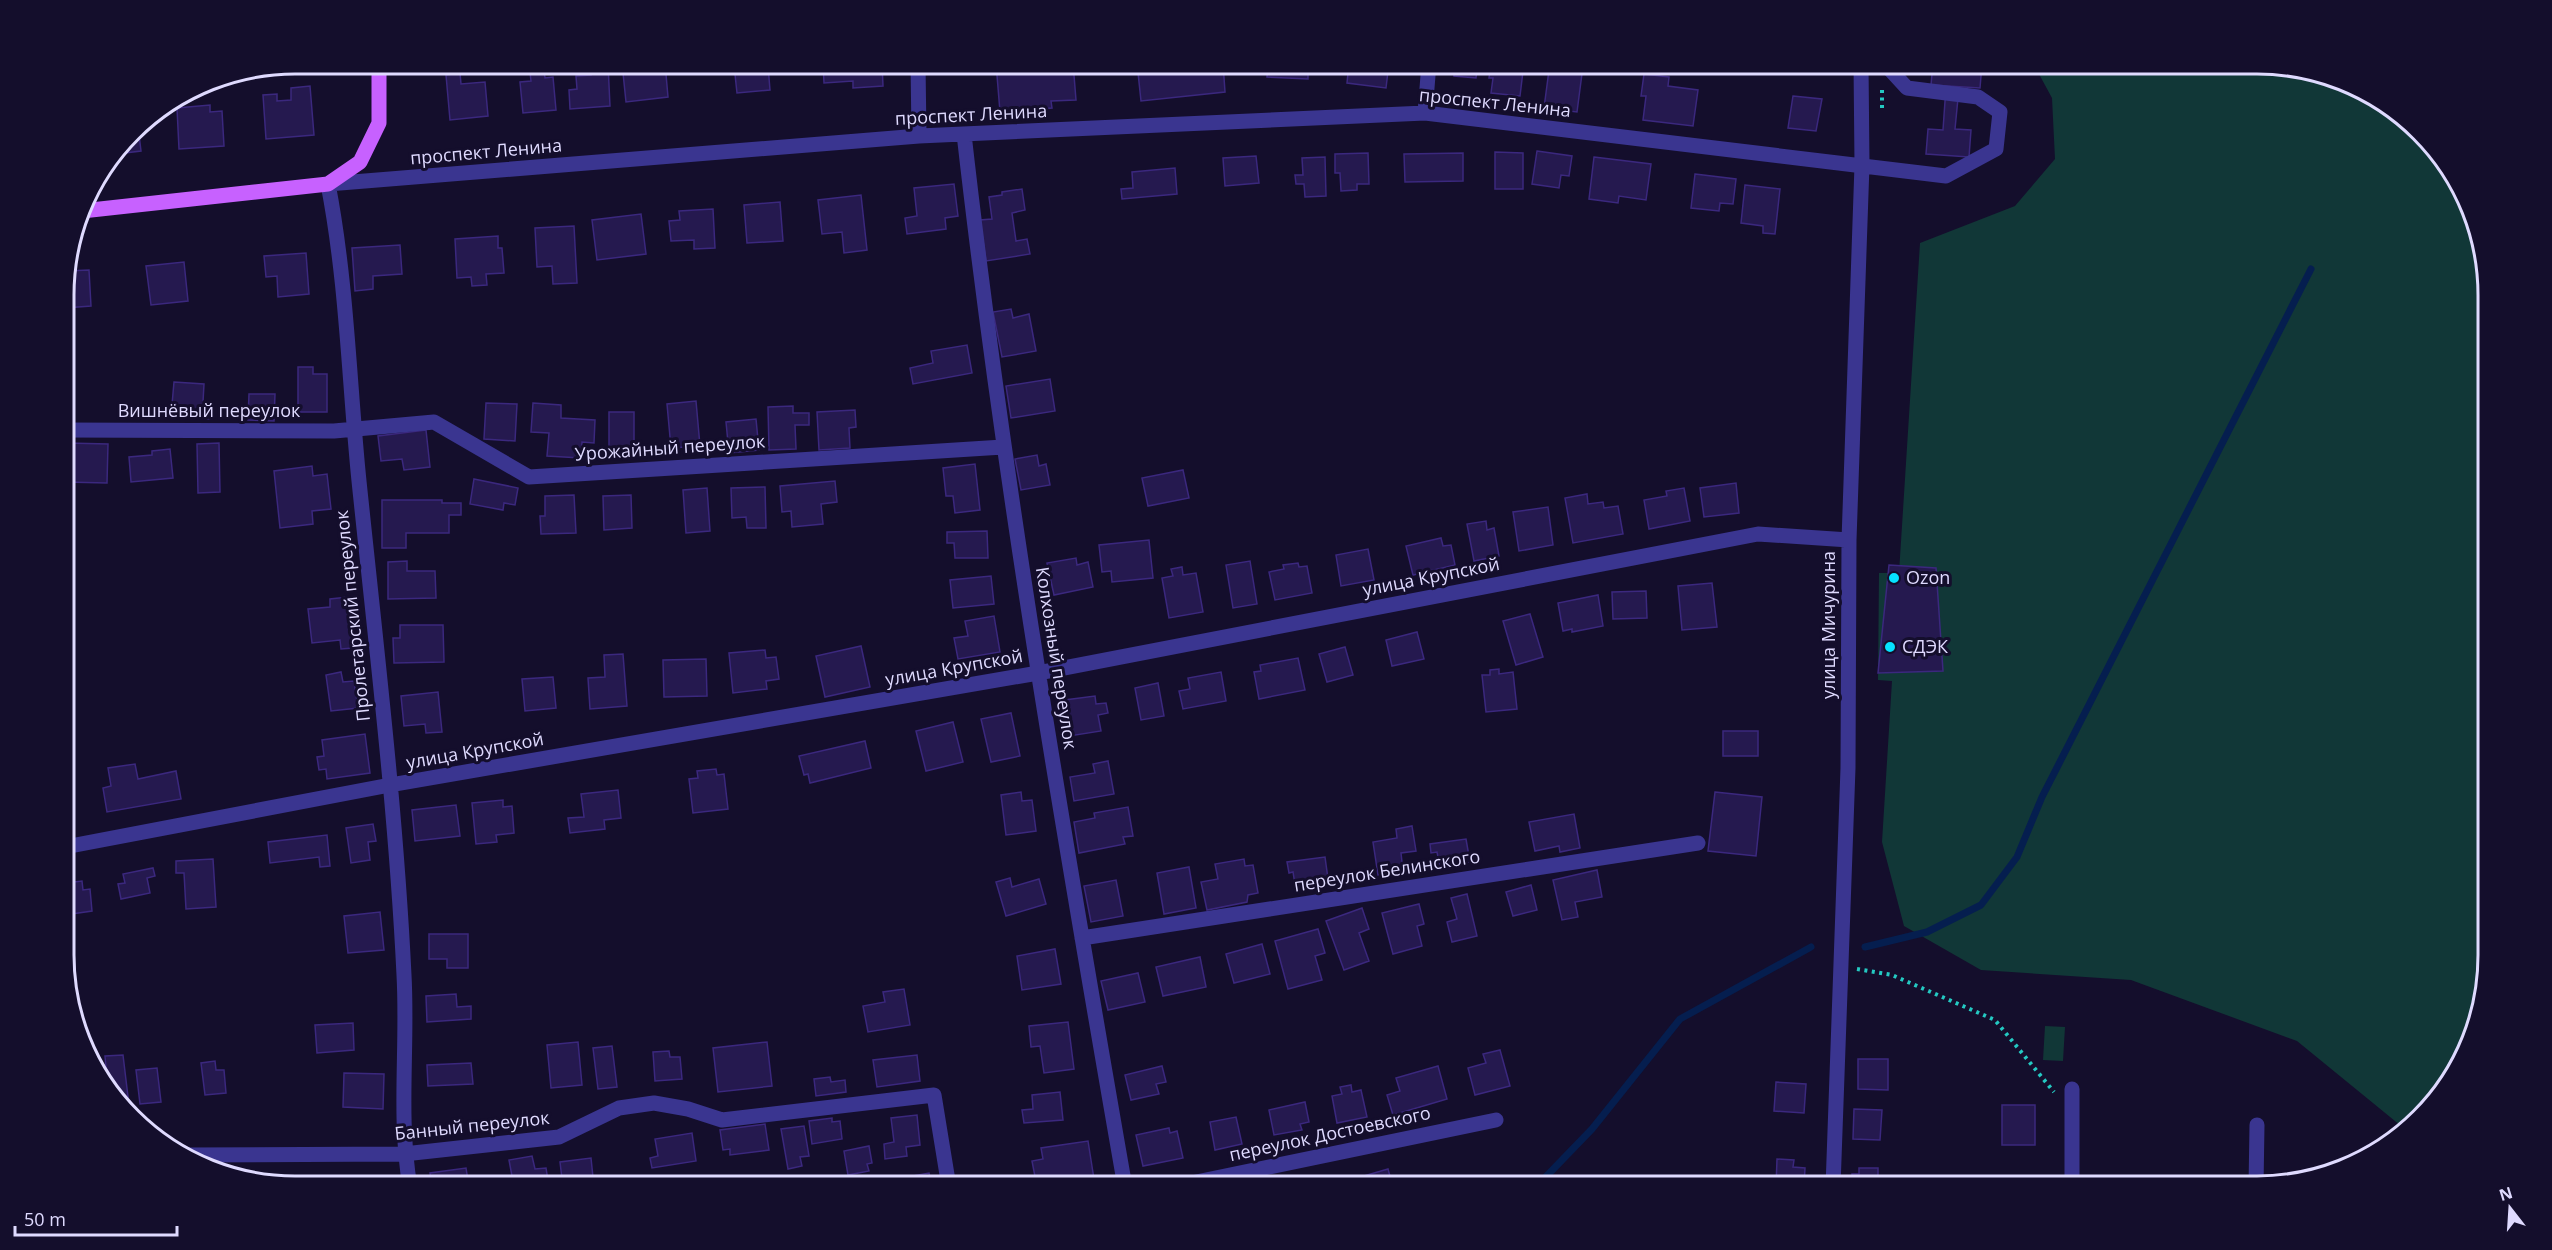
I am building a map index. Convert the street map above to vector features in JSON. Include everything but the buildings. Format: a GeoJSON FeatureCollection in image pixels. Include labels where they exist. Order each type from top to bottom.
{"type":"FeatureCollection","features":[{"type":"Feature","properties":{"kind":"main road"},"geometry":{"type":"LineString","coordinates":[[328,184],[360,162],[379,123],[379,74]]}},
{"type":"Feature","properties":{"kind":"main road","name":"проспект Ленина"},"geometry":{"type":"LineString","coordinates":[[90,210],[328,184]]}},
{"type":"Feature","properties":{"kind":"street"},"geometry":{"type":"LineString","coordinates":[[918,74],[919,136]]}},
{"type":"Feature","properties":{"kind":"street"},"geometry":{"type":"LineString","coordinates":[[1425,113],[1428,74]]}},
{"type":"Feature","properties":{"kind":"street","name":"улица Мичурина"},"geometry":{"type":"LineString","coordinates":[[1833,1176],[1848,768],[1849,540],[1862,165],[1861,74]]}},
{"type":"Feature","properties":{"kind":"street","name":"проспект Ленина"},"geometry":{"type":"LineString","coordinates":[[328,184],[919,136],[1425,113],[1946,176],[1996,149],[2000,112],[1978,97],[1907,88],[1894,74]]}},
{"type":"Feature","properties":{"kind":"street","name":"Колхозный переулок"},"geometry":{"type":"LineString","coordinates":[[964,134],[982,296],[1003,447],[1038,673],[1123,1176]]}},
{"type":"Feature","properties":{"kind":"street","name":"Пролетарский переулок"},"geometry":{"type":"LineString","coordinates":[[328,184],[337,232],[354,430],[390,785],[404,976],[404,1154],[408,1176]]}},
{"type":"Feature","properties":{"kind":"street","name":"Урожайный переулок"},"geometry":{"type":"LineString","coordinates":[[354,430],[434,422],[529,477],[1003,447]]}},
{"type":"Feature","properties":{"kind":"street","name":"Вишнёвый переулок"},"geometry":{"type":"LineString","coordinates":[[74,430],[334,432],[354,430]]}},
{"type":"Feature","properties":{"kind":"street","name":"улица Крупской"},"geometry":{"type":"LineString","coordinates":[[74,845],[390,785],[1038,673],[1758,534],[1849,540]]}},
{"type":"Feature","properties":{"kind":"street","name":"переулок Белинского"},"geometry":{"type":"LineString","coordinates":[[1082,938],[1698,843]]}},
{"type":"Feature","properties":{"kind":"street"},"geometry":{"type":"LineString","coordinates":[[2072,1089],[2072,1176]]}},
{"type":"Feature","properties":{"kind":"street","name":"Банный переулок"},"geometry":{"type":"LineString","coordinates":[[199,1155],[404,1154],[559,1137],[618,1108],[654,1103],[688,1109],[722,1120],[934,1095],[948,1176]]}},
{"type":"Feature","properties":{"kind":"street","name":"переулок Достоевского"},"geometry":{"type":"LineString","coordinates":[[1225,1176],[1496,1120]]}},
{"type":"Feature","properties":{"kind":"street"},"geometry":{"type":"LineString","coordinates":[[2256,1176],[2257,1125]]}},
{"type":"Feature","properties":{"kind":"path"},"geometry":{"type":"LineString","coordinates":[[1841,967],[1892,975],[1995,1020],[2056,1095]]}},
{"type":"Feature","properties":{"kind":"green space"},"geometry":{"type":"Polygon","coordinates":[[[2039,74],[2272,74],[2287,75],[2329,85],[2368,103],[2414,138],[2449,184],[2467,223],[2477,265],[2478,280],[2477,985],[2467,1027],[2449,1066],[2424,1101],[2400,1125],[2297,1041],[2131,980],[1981,970],[1904,926],[1882,842],[1892,681],[1878,680],[1879,573],[1899,573],[1920,243],[2015,206],[2055,159],[2052,98],[2039,74]]]}},
{"type":"Feature","properties":{"kind":"green space"},"geometry":{"type":"Polygon","coordinates":[[[2045,1026],[2065,1027],[2063,1061],[2043,1060],[2045,1026]]]}},
{"type":"Feature","properties":{"kind":"waterway"},"geometry":{"type":"LineString","coordinates":[[1865,947],[1927,932],[1981,905],[2017,857],[2042,797],[2311,269]]}},
{"type":"Feature","properties":{"kind":"waterway"},"geometry":{"type":"LineString","coordinates":[[1547,1176],[1592,1129],[1680,1019],[1811,947]]}},
{"type":"Feature","properties":{"kind":"place","name":"Ozon"},"geometry":{"type":"Point","coordinates":[1894,578]}},
{"type":"Feature","properties":{"kind":"place","name":"СДЭК"},"geometry":{"type":"Point","coordinates":[1890,647]}}]}
